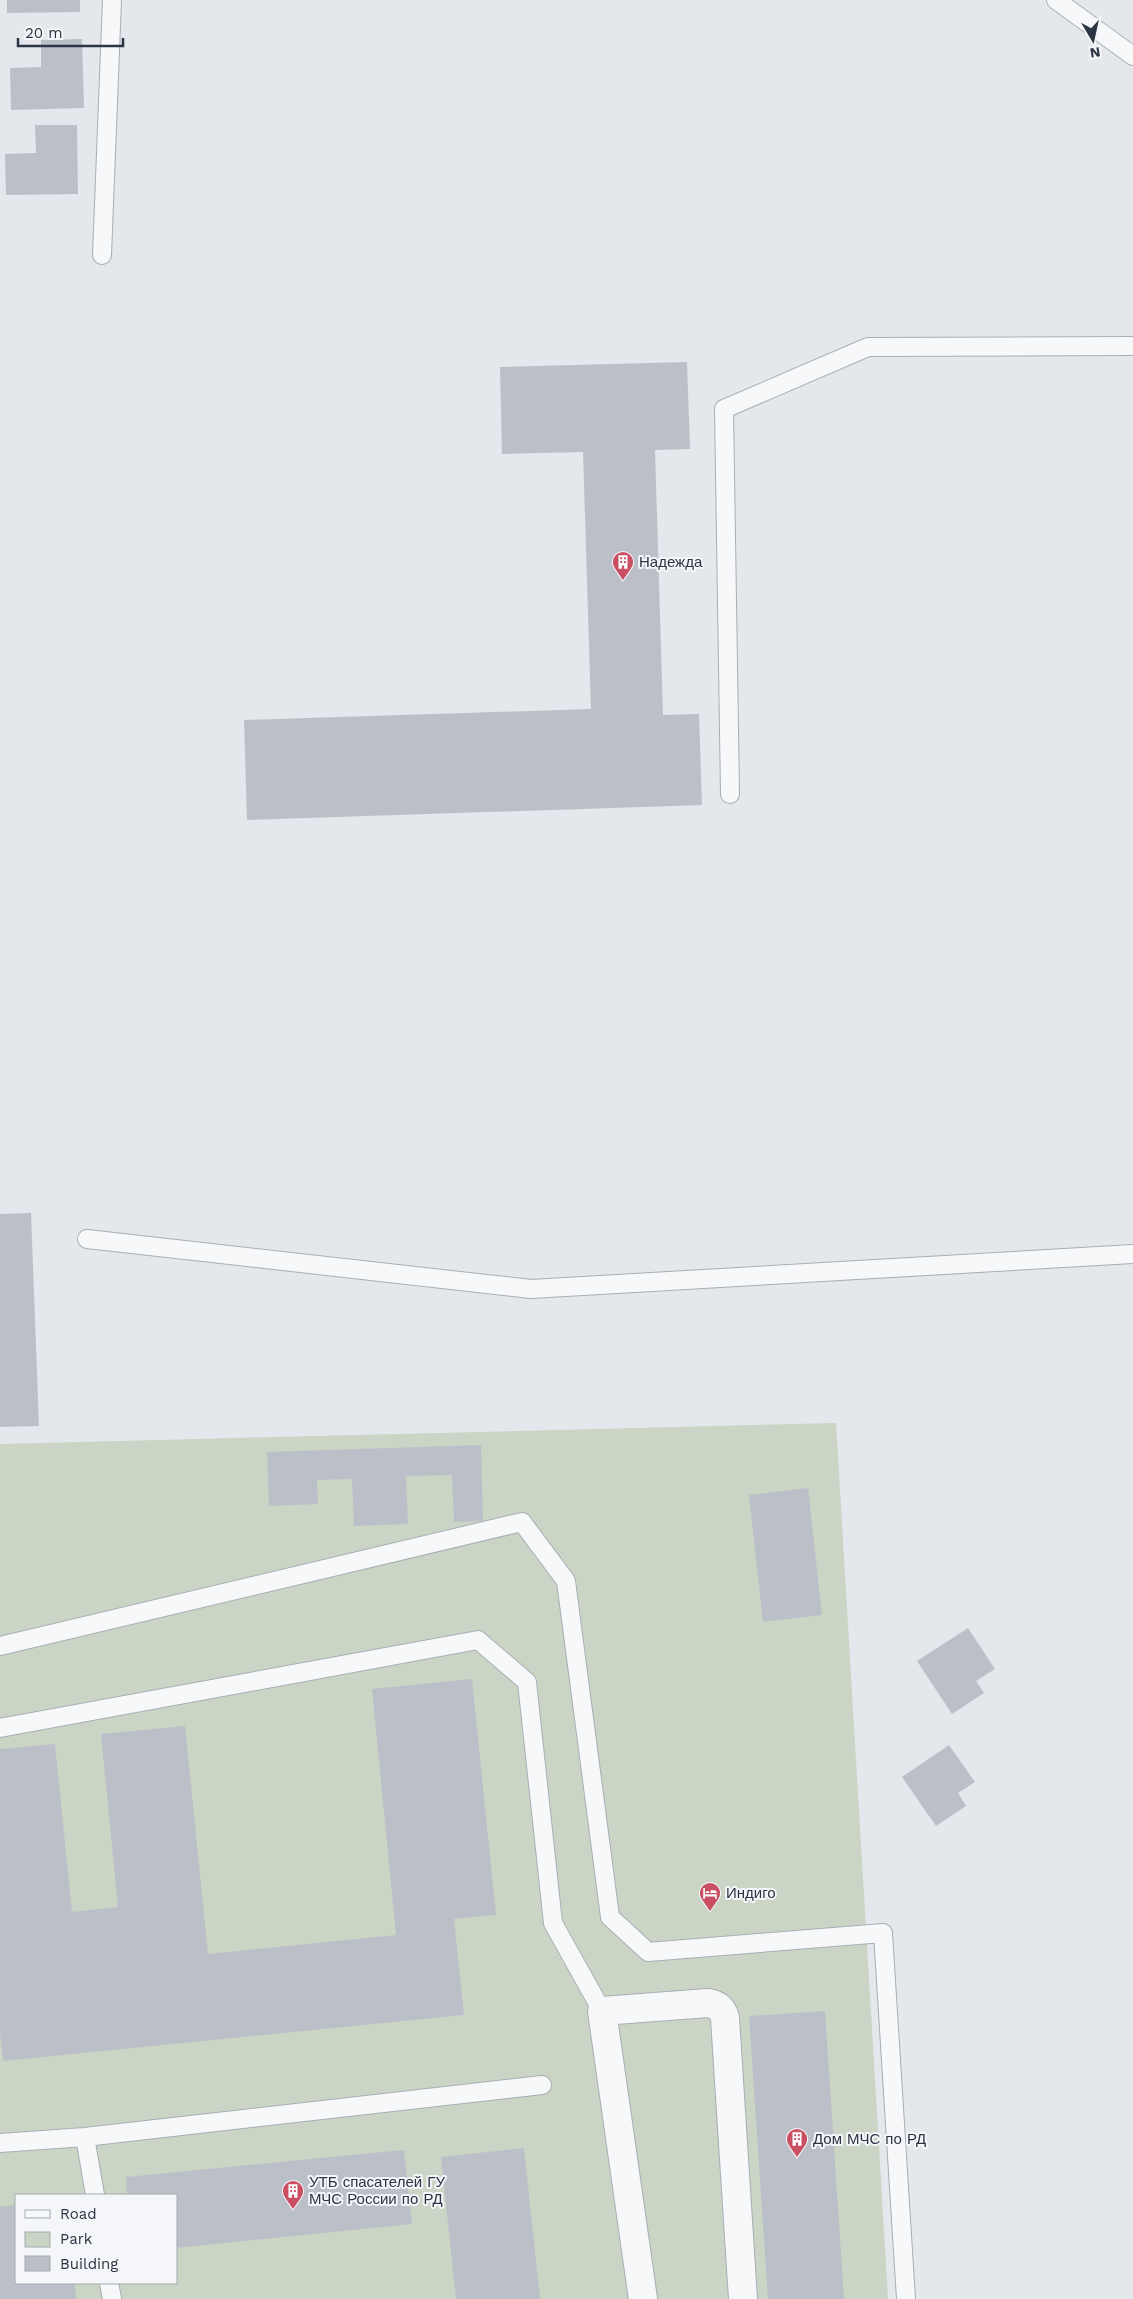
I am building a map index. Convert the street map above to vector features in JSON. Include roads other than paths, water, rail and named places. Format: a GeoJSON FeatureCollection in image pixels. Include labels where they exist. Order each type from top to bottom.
{"type":"FeatureCollection","features":[{"type":"Feature","properties":{"kind":"street"},"geometry":{"type":"LineString","coordinates":[[643,2299],[602,2011],[708,2003],[716,2004],[723,2010],[725,2018],[743,2299]]}},
{"type":"Feature","properties":{"kind":"lane"},"geometry":{"type":"LineString","coordinates":[[102,255],[112,0]]}},
{"type":"Feature","properties":{"kind":"lane"},"geometry":{"type":"LineString","coordinates":[[1056,0],[1133,56]]}},
{"type":"Feature","properties":{"kind":"lane"},"geometry":{"type":"LineString","coordinates":[[730,794],[724,409],[868,346],[1133,346]]}},
{"type":"Feature","properties":{"kind":"lane"},"geometry":{"type":"LineString","coordinates":[[88,1239],[531,1289],[1133,1254]]}},
{"type":"Feature","properties":{"kind":"lane"},"geometry":{"type":"LineString","coordinates":[[0,1646],[522,1522],[566,1581],[610,1917],[648,1952],[883,1933],[906,2299]]}},
{"type":"Feature","properties":{"kind":"lane"},"geometry":{"type":"LineString","coordinates":[[0,1728],[478,1640],[527,1682],[553,1923],[602,2011]]}},
{"type":"Feature","properties":{"kind":"lane"},"geometry":{"type":"LineString","coordinates":[[0,2143],[85,2137],[542,2085]]}},
{"type":"Feature","properties":{"kind":"lane"},"geometry":{"type":"LineString","coordinates":[[85,2137],[95,2194]]}},
{"type":"Feature","properties":{"kind":"lane"},"geometry":{"type":"LineString","coordinates":[[109,2284],[112,2299]]}},
{"type":"Feature","properties":{"kind":"place","name":"Надежда"},"geometry":{"type":"Point","coordinates":[623,581]}},
{"type":"Feature","properties":{"kind":"place","name":"Индиго"},"geometry":{"type":"Point","coordinates":[710,1912]}},
{"type":"Feature","properties":{"kind":"place","name":"Дом МЧС по РД"},"geometry":{"type":"Point","coordinates":[797,2158]}},
{"type":"Feature","properties":{"kind":"place","name":"УТБ спасателей ГУ МЧС России по РД"},"geometry":{"type":"Point","coordinates":[293,2210]}}]}
